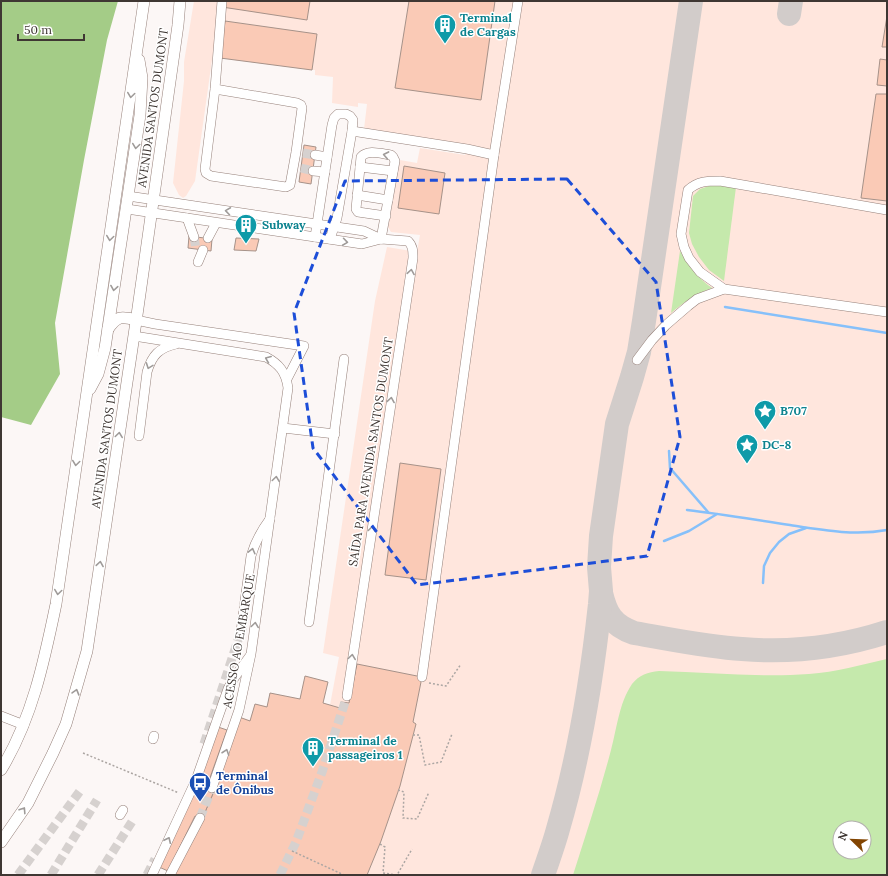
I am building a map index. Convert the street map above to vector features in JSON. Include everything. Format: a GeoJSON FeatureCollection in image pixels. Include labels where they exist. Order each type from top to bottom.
{"type":"FeatureCollection","features":[{"type":"Feature","properties":{"kind":"main road","name":"AVENIDA SANTOS DUMONT"},"geometry":{"type":"LineString","coordinates":[[1,770],[24,725],[41,672],[55,611],[144,1]]}},
{"type":"Feature","properties":{"kind":"main road","name":"AVENIDA SANTOS DUMONT"},"geometry":{"type":"LineString","coordinates":[[1,842],[28,802],[53,753],[66,724],[87,651],[152,213],[180,1]]}},
{"type":"Feature","properties":{"kind":"main road"},"geometry":{"type":"LineString","coordinates":[[86,395],[98,374],[105,348],[124,223],[142,95],[142,78],[137,52]]}},
{"type":"Feature","properties":{"kind":"main road"},"geometry":{"type":"LineString","coordinates":[[113,221],[124,223]]}},
{"type":"Feature","properties":{"kind":"main road"},"geometry":{"type":"LineString","coordinates":[[108,329],[114,320],[118,318],[124,317],[136,320]]}},
{"type":"Feature","properties":{"kind":"street"},"geometry":{"type":"LineString","coordinates":[[215,89],[297,103],[301,105],[300,153],[297,168],[290,185],[286,187],[210,176],[206,173],[205,170],[215,89],[222,1]]}},
{"type":"Feature","properties":{"kind":"street"},"geometry":{"type":"LineString","coordinates":[[426,680],[494,155],[518,1]]}},
{"type":"Feature","properties":{"kind":"street"},"geometry":{"type":"LineString","coordinates":[[315,237],[332,125],[334,118],[338,114],[346,114],[353,120],[352,131],[335,226],[330,239]]}},
{"type":"Feature","properties":{"kind":"street"},"geometry":{"type":"LineString","coordinates":[[352,131],[467,149],[494,155]]}},
{"type":"Feature","properties":{"kind":"street"},"geometry":{"type":"LineString","coordinates":[[381,239],[386,216],[395,161],[391,155],[376,153],[364,154],[361,157],[356,209],[358,212],[386,216]]}},
{"type":"Feature","properties":{"kind":"street"},"geometry":{"type":"LineString","coordinates":[[315,155],[327,157]]}},
{"type":"Feature","properties":{"kind":"street"},"geometry":{"type":"LineString","coordinates":[[360,167],[393,171]]}},
{"type":"Feature","properties":{"kind":"street"},"geometry":{"type":"LineString","coordinates":[[313,171],[325,172]]}},
{"type":"Feature","properties":{"kind":"street"},"geometry":{"type":"LineString","coordinates":[[887,210],[720,181],[703,181],[693,185],[688,190],[681,234],[684,247],[689,258],[700,272],[724,289],[887,312]]}},
{"type":"Feature","properties":{"kind":"street"},"geometry":{"type":"LineString","coordinates":[[357,195],[388,200]]}},
{"type":"Feature","properties":{"kind":"street"},"geometry":{"type":"LineString","coordinates":[[128,196],[335,226],[364,231],[381,239]]}},
{"type":"Feature","properties":{"kind":"street"},"geometry":{"type":"LineString","coordinates":[[126,208],[216,223],[362,244],[381,239]]}},
{"type":"Feature","properties":{"kind":"street"},"geometry":{"type":"LineString","coordinates":[[187,218],[194,237]]}},
{"type":"Feature","properties":{"kind":"street"},"geometry":{"type":"LineString","coordinates":[[208,238],[216,223]]}},
{"type":"Feature","properties":{"kind":"street","name":"SAÍDA PARA AVENIDA SANTOS DUMONT"},"geometry":{"type":"LineString","coordinates":[[347,696],[413,258],[412,247],[408,241],[381,239]]}},
{"type":"Feature","properties":{"kind":"street"},"geometry":{"type":"LineString","coordinates":[[636,360],[666,325],[688,306],[697,299],[724,289]]}},
{"type":"Feature","properties":{"kind":"street"},"geometry":{"type":"LineString","coordinates":[[136,320],[304,346],[287,379]]}},
{"type":"Feature","properties":{"kind":"street"},"geometry":{"type":"LineString","coordinates":[[134,336],[266,357],[282,369],[287,379]]}},
{"type":"Feature","properties":{"kind":"street"},"geometry":{"type":"LineString","coordinates":[[139,436],[147,372],[150,363],[157,352],[165,346],[177,344]]}},
{"type":"Feature","properties":{"kind":"street"},"geometry":{"type":"LineString","coordinates":[[309,622],[344,358]]}},
{"type":"Feature","properties":{"kind":"street","name":"ACESSO AO EMBARQUE"},"geometry":{"type":"LineString","coordinates":[[212,788],[239,710],[251,654],[288,388],[287,379]]}},
{"type":"Feature","properties":{"kind":"street"},"geometry":{"type":"LineString","coordinates":[[282,428],[334,434]]}},
{"type":"Feature","properties":{"kind":"street"},"geometry":{"type":"LineString","coordinates":[[241,632],[251,556],[259,535],[270,518]]}},
{"type":"Feature","properties":{"kind":"street"},"geometry":{"type":"LineString","coordinates":[[152,875],[196,780],[228,690],[234,678],[251,654]]}},
{"type":"Feature","properties":{"kind":"street"},"geometry":{"type":"LineString","coordinates":[[1,716],[24,725]]}},
{"type":"Feature","properties":{"kind":"street"},"geometry":{"type":"LineString","coordinates":[[170,875],[200,818]]}},
{"type":"Feature","properties":{"kind":"path"},"geometry":{"type":"LineString","coordinates":[[426,680],[446,686],[461,664]]}},
{"type":"Feature","properties":{"kind":"path"},"geometry":{"type":"LineString","coordinates":[[413,735],[419,735],[425,765],[441,762],[452,734]]}},
{"type":"Feature","properties":{"kind":"path"},"geometry":{"type":"LineString","coordinates":[[83,753],[179,793]]}},
{"type":"Feature","properties":{"kind":"path"},"geometry":{"type":"LineString","coordinates":[[398,790],[404,792],[403,818],[417,819],[429,792]]}},
{"type":"Feature","properties":{"kind":"path"},"geometry":{"type":"LineString","coordinates":[[380,844],[385,847],[383,873],[397,875],[412,849]]}},
{"type":"Feature","properties":{"kind":"path"},"geometry":{"type":"LineString","coordinates":[[292,851],[344,875]]}},
{"type":"Feature","properties":{"kind":"highlighted area"},"geometry":{"type":"Polygon","coordinates":[[[567,179],[656,282],[680,437],[647,556],[417,585],[313,448],[294,313],[345,181],[567,179]]]}},
{"type":"Feature","properties":{"kind":"shaded area"},"geometry":{"type":"Polygon","coordinates":[[[194,1],[887,1],[887,875],[174,875],[239,717],[250,720],[255,704],[267,706],[270,693],[300,699],[305,676],[328,682],[323,703],[330,705],[339,657],[323,653],[375,301],[387,247],[417,252],[420,235],[391,232],[388,227],[400,160],[417,163],[420,148],[465,155],[467,145],[364,129],[367,104],[358,103],[358,107],[332,103],[333,77],[315,75],[315,70],[304,69],[225,21],[225,17],[218,17],[195,181],[186,196],[183,198],[179,195],[173,183],[184,81],[184,62],[194,1]]]}},
{"type":"Feature","properties":{"kind":"green space"},"geometry":{"type":"Polygon","coordinates":[[[1,1],[118,1],[107,40],[55,323],[60,374],[31,425],[1,417],[1,1]]]}},
{"type":"Feature","properties":{"kind":"green space"},"geometry":{"type":"Polygon","coordinates":[[[712,185],[736,187],[724,281],[709,270],[699,257],[692,244],[689,233],[693,196],[700,189],[712,185]]]}},
{"type":"Feature","properties":{"kind":"green space"},"geometry":{"type":"Polygon","coordinates":[[[680,251],[694,271],[712,288],[690,299],[671,313],[680,251]]]}},
{"type":"Feature","properties":{"kind":"green space"},"geometry":{"type":"Polygon","coordinates":[[[887,659],[887,875],[573,875],[611,750],[621,707],[632,684],[638,678],[647,673],[659,671],[790,675],[839,670],[887,659]]]}},
{"type":"Feature","properties":{"kind":"building"},"geometry":{"type":"Polygon","coordinates":[[[222,1],[310,1],[307,20],[222,7],[222,1]]]}},
{"type":"Feature","properties":{"kind":"building","name":"Terminal de Cargas"},"geometry":{"type":"Polygon","coordinates":[[[409,1],[495,1],[481,100],[395,88],[409,1]]]}},
{"type":"Feature","properties":{"kind":"building"},"geometry":{"type":"Polygon","coordinates":[[[887,16],[887,47],[882,47],[887,16]]]}},
{"type":"Feature","properties":{"kind":"building"},"geometry":{"type":"Polygon","coordinates":[[[225,21],[317,34],[312,70],[220,58],[225,21]]]}},
{"type":"Feature","properties":{"kind":"building"},"geometry":{"type":"Polygon","coordinates":[[[880,59],[887,60],[887,86],[877,85],[880,59]]]}},
{"type":"Feature","properties":{"kind":"building"},"geometry":{"type":"Polygon","coordinates":[[[876,94],[887,94],[887,201],[861,198],[876,94]]]}},
{"type":"Feature","properties":{"kind":"building"},"geometry":{"type":"Polygon","coordinates":[[[304,145],[316,147],[311,184],[299,182],[304,145]]]}},
{"type":"Feature","properties":{"kind":"building"},"geometry":{"type":"Polygon","coordinates":[[[404,166],[445,173],[439,214],[398,208],[404,166]]]}},
{"type":"Feature","properties":{"kind":"building"},"geometry":{"type":"Polygon","coordinates":[[[189,236],[212,239],[211,251],[188,248],[189,236]]]}},
{"type":"Feature","properties":{"kind":"building","name":"Subway"},"geometry":{"type":"Polygon","coordinates":[[[236,238],[259,239],[256,251],[234,250],[236,238]]]}},
{"type":"Feature","properties":{"kind":"building"},"geometry":{"type":"Polygon","coordinates":[[[400,463],[441,469],[426,580],[385,575],[400,463]]]}},
{"type":"Feature","properties":{"kind":"building","name":"Terminal de passageiros 1"},"geometry":{"type":"Polygon","coordinates":[[[357,664],[422,677],[413,722],[416,724],[400,786],[381,841],[367,875],[174,875],[215,789],[239,717],[250,721],[255,704],[267,707],[270,693],[300,699],[305,676],[328,682],[323,703],[340,708],[341,702],[349,703],[357,664]]]}},
{"type":"Feature","properties":{"kind":"building","name":"Terminal de Ônibus"},"geometry":{"type":"Polygon","coordinates":[[[218,727],[227,730],[207,786],[215,789],[202,819],[195,816],[168,871],[159,867],[198,784],[218,727]]]}},
{"type":"Feature","properties":{"kind":"waterway"},"geometry":{"type":"LineString","coordinates":[[725,307],[887,333]]}},
{"type":"Feature","properties":{"kind":"waterway"},"geometry":{"type":"LineString","coordinates":[[669,451],[670,468],[708,512]]}},
{"type":"Feature","properties":{"kind":"waterway"},"geometry":{"type":"LineString","coordinates":[[687,510],[838,532],[875,532],[887,530]]}},
{"type":"Feature","properties":{"kind":"waterway"},"geometry":{"type":"LineString","coordinates":[[664,541],[689,531],[717,514]]}},
{"type":"Feature","properties":{"kind":"waterway"},"geometry":{"type":"LineString","coordinates":[[763,583],[764,566],[770,553],[779,542],[789,534],[806,528]]}},
{"type":"Feature","properties":{"kind":"taxiway"},"geometry":{"type":"LineString","coordinates":[[543,875],[566,802],[589,689],[600,604],[601,591],[599,567],[601,536],[617,424],[639,352],[691,1]]}},
{"type":"Feature","properties":{"kind":"taxiway"},"geometry":{"type":"LineString","coordinates":[[789,14],[791,1]]}},
{"type":"Feature","properties":{"kind":"taxiway"},"geometry":{"type":"LineString","coordinates":[[601,593],[605,607],[611,618],[626,630],[634,633],[728,648],[760,650],[815,648],[852,642],[887,632]]}},
{"type":"Feature","properties":{"kind":"tunnel"},"geometry":{"type":"LineString","coordinates":[[303,153],[315,155]]}},
{"type":"Feature","properties":{"kind":"tunnel"},"geometry":{"type":"LineString","coordinates":[[301,168],[313,171]]}},
{"type":"Feature","properties":{"kind":"tunnel"},"geometry":{"type":"LineString","coordinates":[[194,237],[196,249]]}},
{"type":"Feature","properties":{"kind":"tunnel"},"geometry":{"type":"LineString","coordinates":[[204,744],[241,631]]}},
{"type":"Feature","properties":{"kind":"tunnel"},"geometry":{"type":"LineString","coordinates":[[280,875],[296,842],[322,772],[347,696]]}},
{"type":"Feature","properties":{"kind":"tunnel"},"geometry":{"type":"LineString","coordinates":[[200,818],[212,788]]}},
{"type":"Feature","properties":{"kind":"tunnel"},"geometry":{"type":"LineString","coordinates":[[18,875],[80,791]]}},
{"type":"Feature","properties":{"kind":"tunnel"},"geometry":{"type":"LineString","coordinates":[[51,875],[97,800]]}},
{"type":"Feature","properties":{"kind":"tunnel"},"geometry":{"type":"LineString","coordinates":[[98,875],[133,820]]}},
{"type":"Feature","properties":{"kind":"tunnel"},"geometry":{"type":"LineString","coordinates":[[147,875],[155,859]]}},
{"type":"Feature","properties":{"kind":"place","name":"Terminal de Cargas"},"geometry":{"type":"Point","coordinates":[445,44]}},
{"type":"Feature","properties":{"kind":"place","name":"Subway"},"geometry":{"type":"Point","coordinates":[246,244]}},
{"type":"Feature","properties":{"kind":"place","name":"B707"},"geometry":{"type":"Point","coordinates":[765,430]}},
{"type":"Feature","properties":{"kind":"place","name":"DC-8"},"geometry":{"type":"Point","coordinates":[747,464]}},
{"type":"Feature","properties":{"kind":"place","name":"Terminal de passageiros 1"},"geometry":{"type":"Point","coordinates":[313,768]}},
{"type":"Feature","properties":{"kind":"place","name":"Terminal de Ônibus"},"geometry":{"type":"Point","coordinates":[200,802]}}]}
